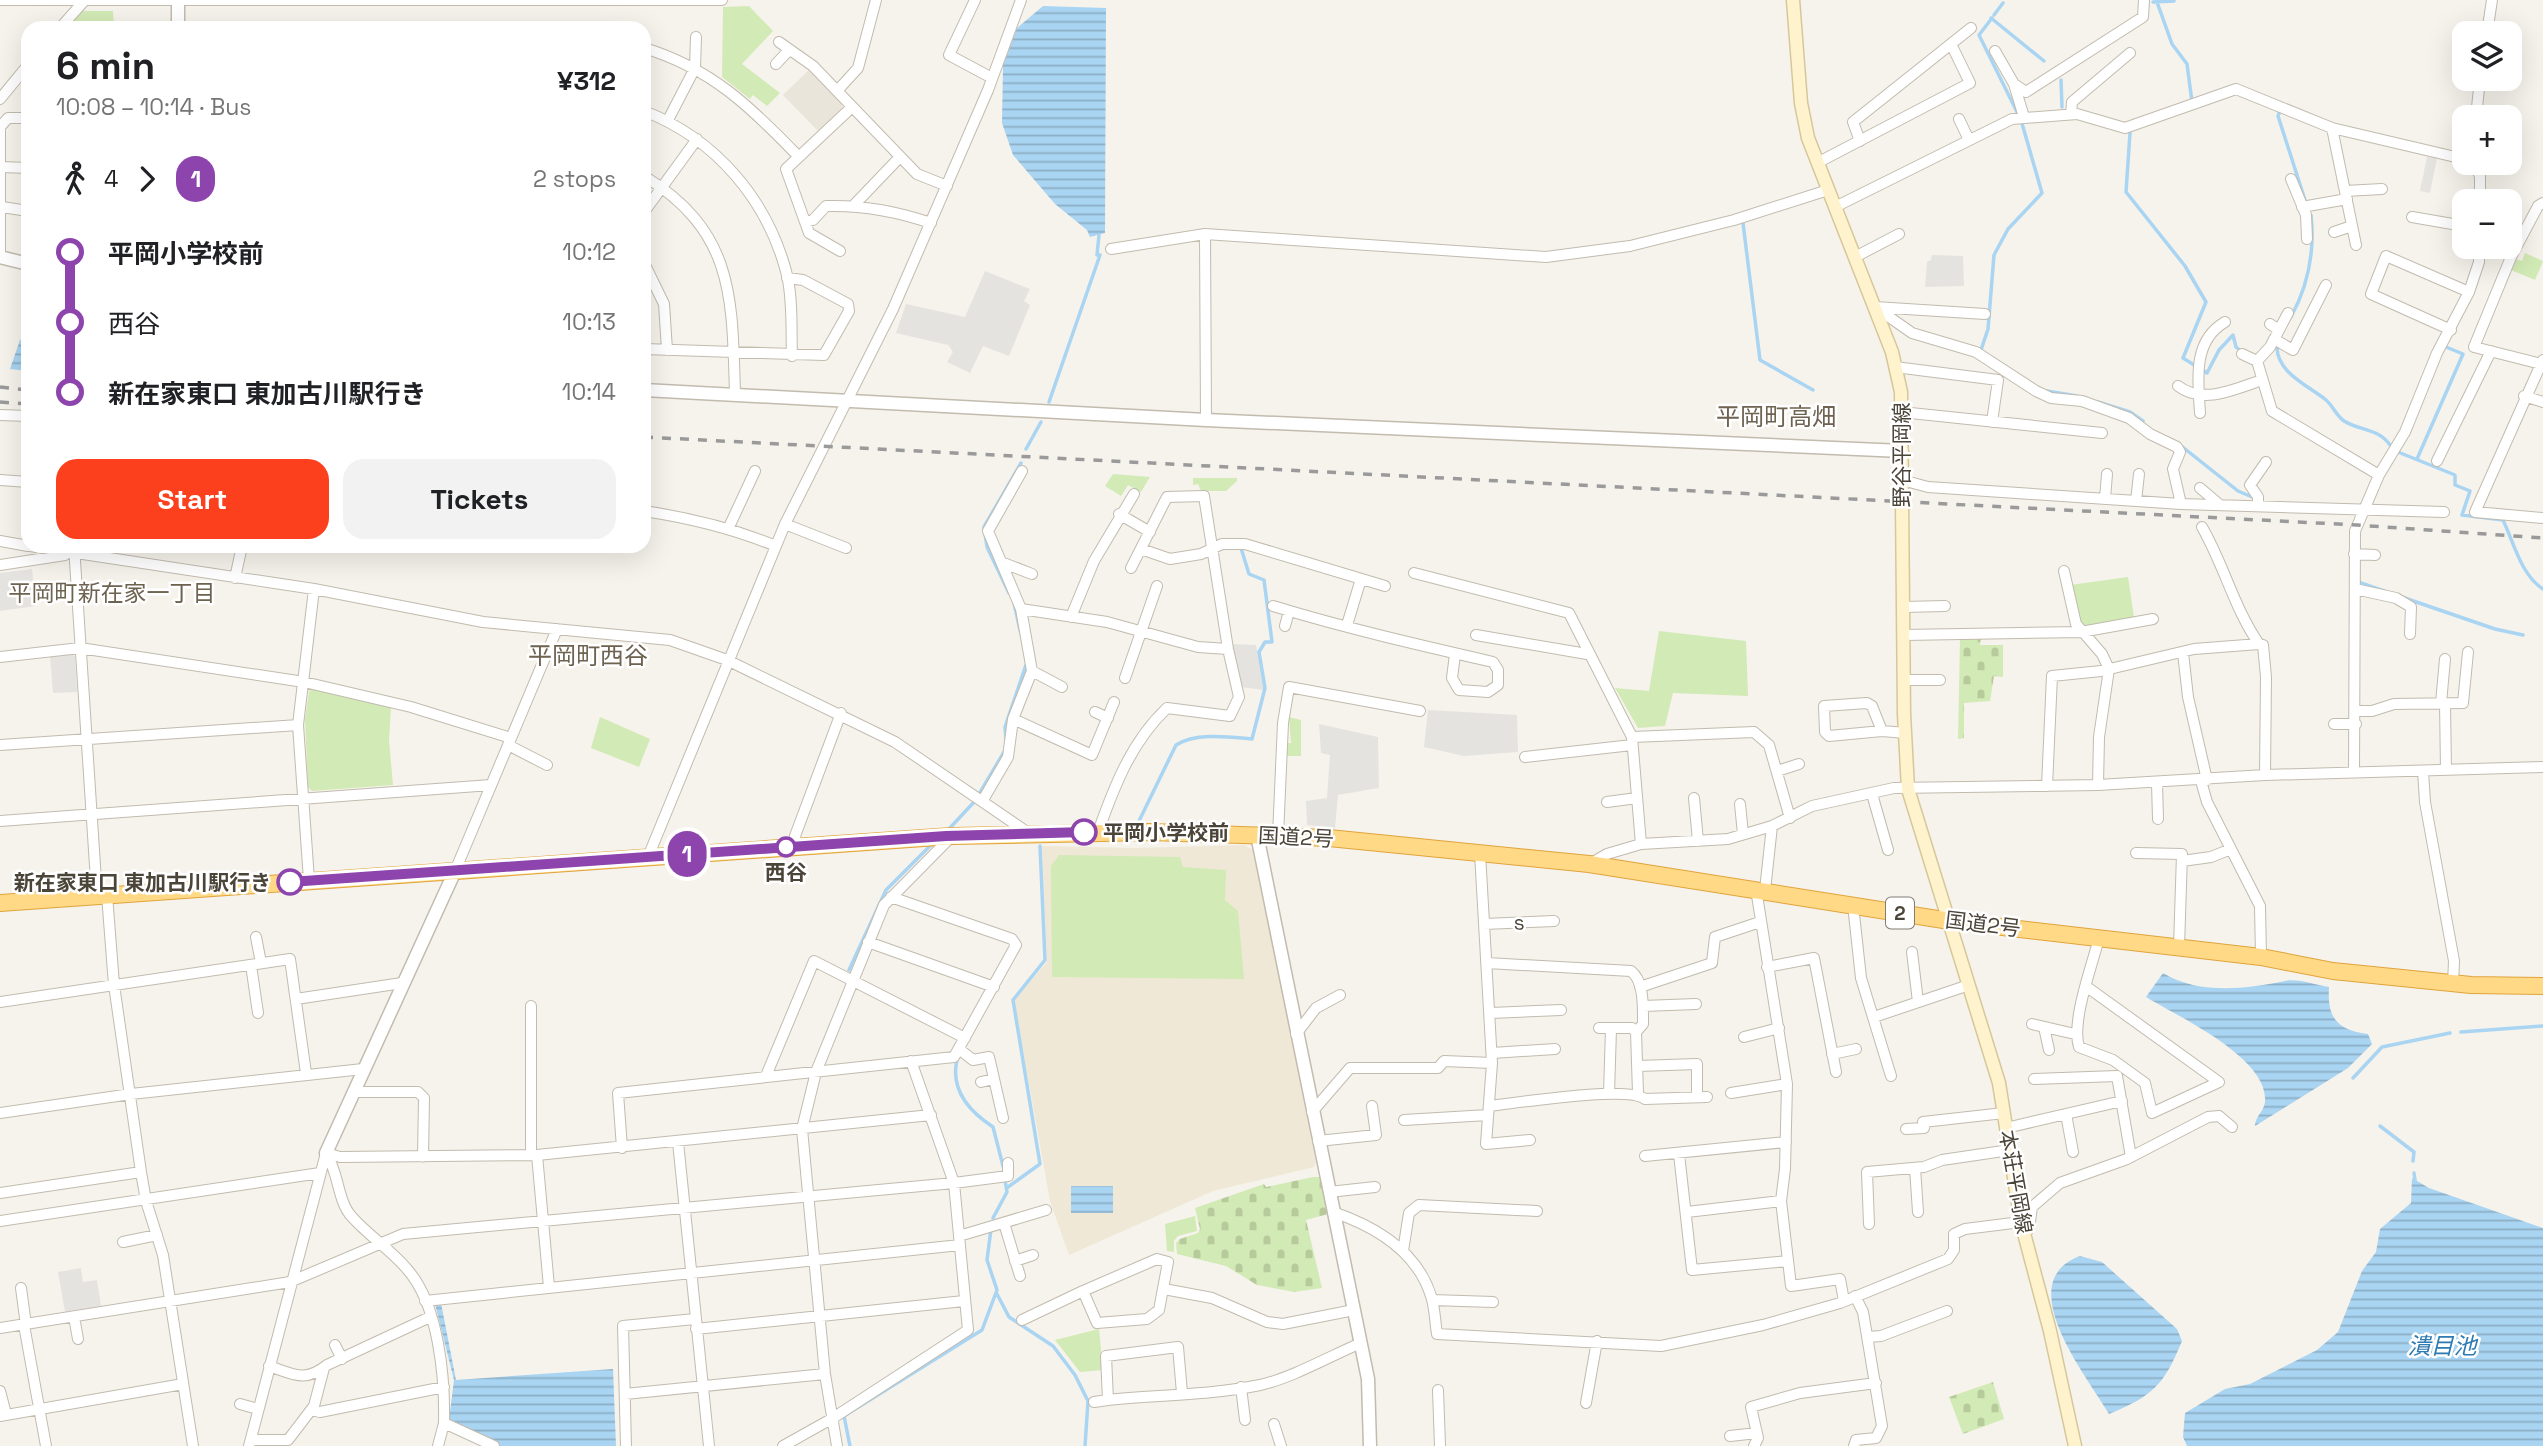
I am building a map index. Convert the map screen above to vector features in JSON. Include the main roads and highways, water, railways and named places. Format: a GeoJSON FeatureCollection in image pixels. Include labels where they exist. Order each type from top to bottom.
{"type":"FeatureCollection","features":[{"type":"Feature","properties":{"kind":"highway","name":"国道2号"},"geometry":{"type":"LineString","coordinates":[[0,903],[944,836],[1027,832],[1257,835],[1329,838],[1590,864],[1950,921],[2261,957],[2333,971],[2453,984],[2543,986]]}},
{"type":"Feature","properties":{"kind":"main road","name":"野谷平岡線"},"geometry":{"type":"LineString","coordinates":[[1793,0],[1801,103],[1808,138],[1875,307],[1895,367],[1901,412],[1908,789],[1950,921]]}},
{"type":"Feature","properties":{"kind":"main road","name":"本荘平岡線"},"geometry":{"type":"LineString","coordinates":[[1950,921],[1966,986],[1998,1083],[2022,1227],[2050,1331],[2075,1446]]}},
{"type":"Feature","properties":{"kind":"water"},"geometry":{"type":"Polygon","coordinates":[[[1043,6],[1106,8],[1105,233],[1090,237],[1087,230],[1055,204],[1013,155],[1002,123],[1003,65],[1017,28],[1043,6]]]}},
{"type":"Feature","properties":{"kind":"water"},"geometry":{"type":"Polygon","coordinates":[[[20,340],[21,340],[21,370],[10,369],[20,340]]]}},
{"type":"Feature","properties":{"kind":"water"},"geometry":{"type":"Polygon","coordinates":[[[2163,973],[2192,985],[2207,987],[2239,988],[2290,980],[2329,987],[2330,1007],[2336,1021],[2349,1029],[2368,1034],[2372,1044],[2348,1068],[2255,1126],[2265,1102],[2262,1086],[2253,1070],[2219,1040],[2146,997],[2163,973]]]}},
{"type":"Feature","properties":{"kind":"water","name":"潰目池"},"geometry":{"type":"Polygon","coordinates":[[[2412,1178],[2429,1188],[2543,1228],[2543,1446],[2187,1446],[2183,1437],[2185,1413],[2225,1389],[2250,1384],[2317,1350],[2338,1332],[2362,1271],[2376,1252],[2380,1229],[2411,1203],[2412,1178]]]}},
{"type":"Feature","properties":{"kind":"water"},"geometry":{"type":"Polygon","coordinates":[[[1071,1186],[1113,1186],[1113,1213],[1071,1213],[1071,1186]]]}},
{"type":"Feature","properties":{"kind":"water"},"geometry":{"type":"Polygon","coordinates":[[[2080,1256],[2102,1262],[2177,1329],[2182,1341],[2163,1379],[2147,1395],[2109,1414],[2072,1354],[2060,1330],[2053,1307],[2052,1286],[2060,1269],[2080,1256]]]}},
{"type":"Feature","properties":{"kind":"water"},"geometry":{"type":"Polygon","coordinates":[[[441,1303],[456,1380],[613,1369],[616,1446],[500,1446],[449,1420],[454,1380],[435,1304],[441,1303]]]}},
{"type":"Feature","properties":{"kind":"waterway"},"geometry":{"type":"LineString","coordinates":[[2153,2],[2174,1]]}},
{"type":"Feature","properties":{"kind":"waterway"},"geometry":{"type":"LineString","coordinates":[[2157,2],[2172,44],[2187,64],[2192,102]]}},
{"type":"Feature","properties":{"kind":"waterway"},"geometry":{"type":"LineString","coordinates":[[1994,15],[2003,3]]}},
{"type":"Feature","properties":{"kind":"waterway"},"geometry":{"type":"LineString","coordinates":[[1991,18],[2044,61]]}},
{"type":"Feature","properties":{"kind":"waterway"},"geometry":{"type":"LineString","coordinates":[[1992,18],[1979,35],[2017,112]]}},
{"type":"Feature","properties":{"kind":"waterway"},"geometry":{"type":"LineString","coordinates":[[2061,80],[2062,107]]}},
{"type":"Feature","properties":{"kind":"waterway"},"geometry":{"type":"LineString","coordinates":[[2280,111],[2278,116],[2305,200]]}},
{"type":"Feature","properties":{"kind":"waterway"},"geometry":{"type":"LineString","coordinates":[[1981,350],[1988,329],[1994,255],[2008,229],[2042,193],[2021,120]]}},
{"type":"Feature","properties":{"kind":"waterway"},"geometry":{"type":"LineString","coordinates":[[2130,133],[2126,192],[2185,266],[2206,302],[2183,358],[2207,373],[2219,350],[2233,335],[2236,347],[2241,351]]}},
{"type":"Feature","properties":{"kind":"waterway"},"geometry":{"type":"LineString","coordinates":[[2291,317],[2309,268],[2311,215]]}},
{"type":"Feature","properties":{"kind":"waterway"},"geometry":{"type":"LineString","coordinates":[[1743,223],[1760,360],[1813,390]]}},
{"type":"Feature","properties":{"kind":"waterway"},"geometry":{"type":"LineString","coordinates":[[1049,402],[1100,255],[1097,255],[1099,235]]}},
{"type":"Feature","properties":{"kind":"waterway"},"geometry":{"type":"LineString","coordinates":[[2277,347],[2278,356],[2288,372],[2326,400],[2341,419],[2380,435],[2390,445]]}},
{"type":"Feature","properties":{"kind":"waterway"},"geometry":{"type":"LineString","coordinates":[[2417,459],[2463,354],[2446,347]]}},
{"type":"Feature","properties":{"kind":"waterway"},"geometry":{"type":"LineString","coordinates":[[2047,391],[2077,396]]}},
{"type":"Feature","properties":{"kind":"waterway"},"geometry":{"type":"LineString","coordinates":[[2098,402],[2130,412],[2143,421]]}},
{"type":"Feature","properties":{"kind":"waterway"},"geometry":{"type":"LineString","coordinates":[[1026,449],[1041,422]]}},
{"type":"Feature","properties":{"kind":"waterway"},"geometry":{"type":"LineString","coordinates":[[2180,445],[2238,491],[2252,497]]}},
{"type":"Feature","properties":{"kind":"waterway"},"geometry":{"type":"LineString","coordinates":[[2398,452],[2455,475],[2455,485],[2470,491],[2462,515],[2503,520],[2529,576],[2543,589]]}},
{"type":"Feature","properties":{"kind":"waterway"},"geometry":{"type":"LineString","coordinates":[[1009,593],[987,547],[984,527],[1021,463]]}},
{"type":"Feature","properties":{"kind":"waterway"},"geometry":{"type":"LineString","coordinates":[[1139,821],[1176,745],[1203,737],[1252,739],[1265,688],[1259,652],[1265,642],[1272,642],[1264,580],[1249,574],[1241,548]]}},
{"type":"Feature","properties":{"kind":"waterway"},"geometry":{"type":"LineString","coordinates":[[2358,582],[2495,629],[2523,635]]}},
{"type":"Feature","properties":{"kind":"waterway"},"geometry":{"type":"LineString","coordinates":[[1014,603],[1020,630]]}},
{"type":"Feature","properties":{"kind":"waterway"},"geometry":{"type":"LineString","coordinates":[[1006,741],[1005,727],[1026,665]]}},
{"type":"Feature","properties":{"kind":"waterway"},"geometry":{"type":"LineString","coordinates":[[948,830],[975,801],[1004,752]]}},
{"type":"Feature","properties":{"kind":"waterway"},"geometry":{"type":"LineString","coordinates":[[849,970],[886,890],[934,842]]}},
{"type":"Feature","properties":{"kind":"waterway"},"geometry":{"type":"LineString","coordinates":[[1008,1187],[1040,1164],[1013,1000],[1045,960],[1040,846]]}},
{"type":"Feature","properties":{"kind":"waterway"},"geometry":{"type":"LineString","coordinates":[[2461,1032],[2543,1026]]}},
{"type":"Feature","properties":{"kind":"waterway"},"geometry":{"type":"LineString","coordinates":[[2353,1078],[2382,1047],[2450,1033]]}},
{"type":"Feature","properties":{"kind":"waterway"},"geometry":{"type":"LineString","coordinates":[[957,1060],[956,1081],[959,1090],[970,1107],[993,1127],[1003,1166]]}},
{"type":"Feature","properties":{"kind":"waterway"},"geometry":{"type":"LineString","coordinates":[[2380,1126],[2414,1152],[2413,1161]]}},
{"type":"Feature","properties":{"kind":"waterway"},"geometry":{"type":"LineString","coordinates":[[2414,1173],[2415,1180]]}},
{"type":"Feature","properties":{"kind":"waterway"},"geometry":{"type":"LineString","coordinates":[[993,1218],[1007,1192],[1005,1180]]}},
{"type":"Feature","properties":{"kind":"waterway"},"geometry":{"type":"LineString","coordinates":[[850,1446],[844,1416],[982,1330],[997,1290],[987,1260],[991,1229]]}},
{"type":"Feature","properties":{"kind":"waterway"},"geometry":{"type":"LineString","coordinates":[[997,1294],[1009,1317],[1053,1346],[1075,1375],[1088,1401],[1085,1446]]}},
{"type":"Feature","properties":{"kind":"railway"},"geometry":{"type":"LineString","coordinates":[[0,387],[21,389]]}},
{"type":"Feature","properties":{"kind":"railway"},"geometry":{"type":"LineString","coordinates":[[0,402],[21,404]]}},
{"type":"Feature","properties":{"kind":"railway"},"geometry":{"type":"LineString","coordinates":[[651,437],[2357,525],[2543,538]]}},
{"type":"Feature","properties":{"kind":"place","name":"平岡小学校前"},"geometry":{"type":"Point","coordinates":[1084,832]}},
{"type":"Feature","properties":{"kind":"place","name":"西谷"},"geometry":{"type":"Point","coordinates":[786,847]}},
{"type":"Feature","properties":{"kind":"place","name":"新在家東口 東加古川駅行き"},"geometry":{"type":"Point","coordinates":[290,882]}},
{"type":"Feature","properties":{"kind":"district","name":"平岡町高畑"},"geometry":{"type":"Point","coordinates":[1776,416]}},
{"type":"Feature","properties":{"kind":"district","name":"平岡町新在家一丁目"},"geometry":{"type":"Point","coordinates":[112,593]}},
{"type":"Feature","properties":{"kind":"district","name":"平岡町西谷"},"geometry":{"type":"Point","coordinates":[588,655]}}]}
